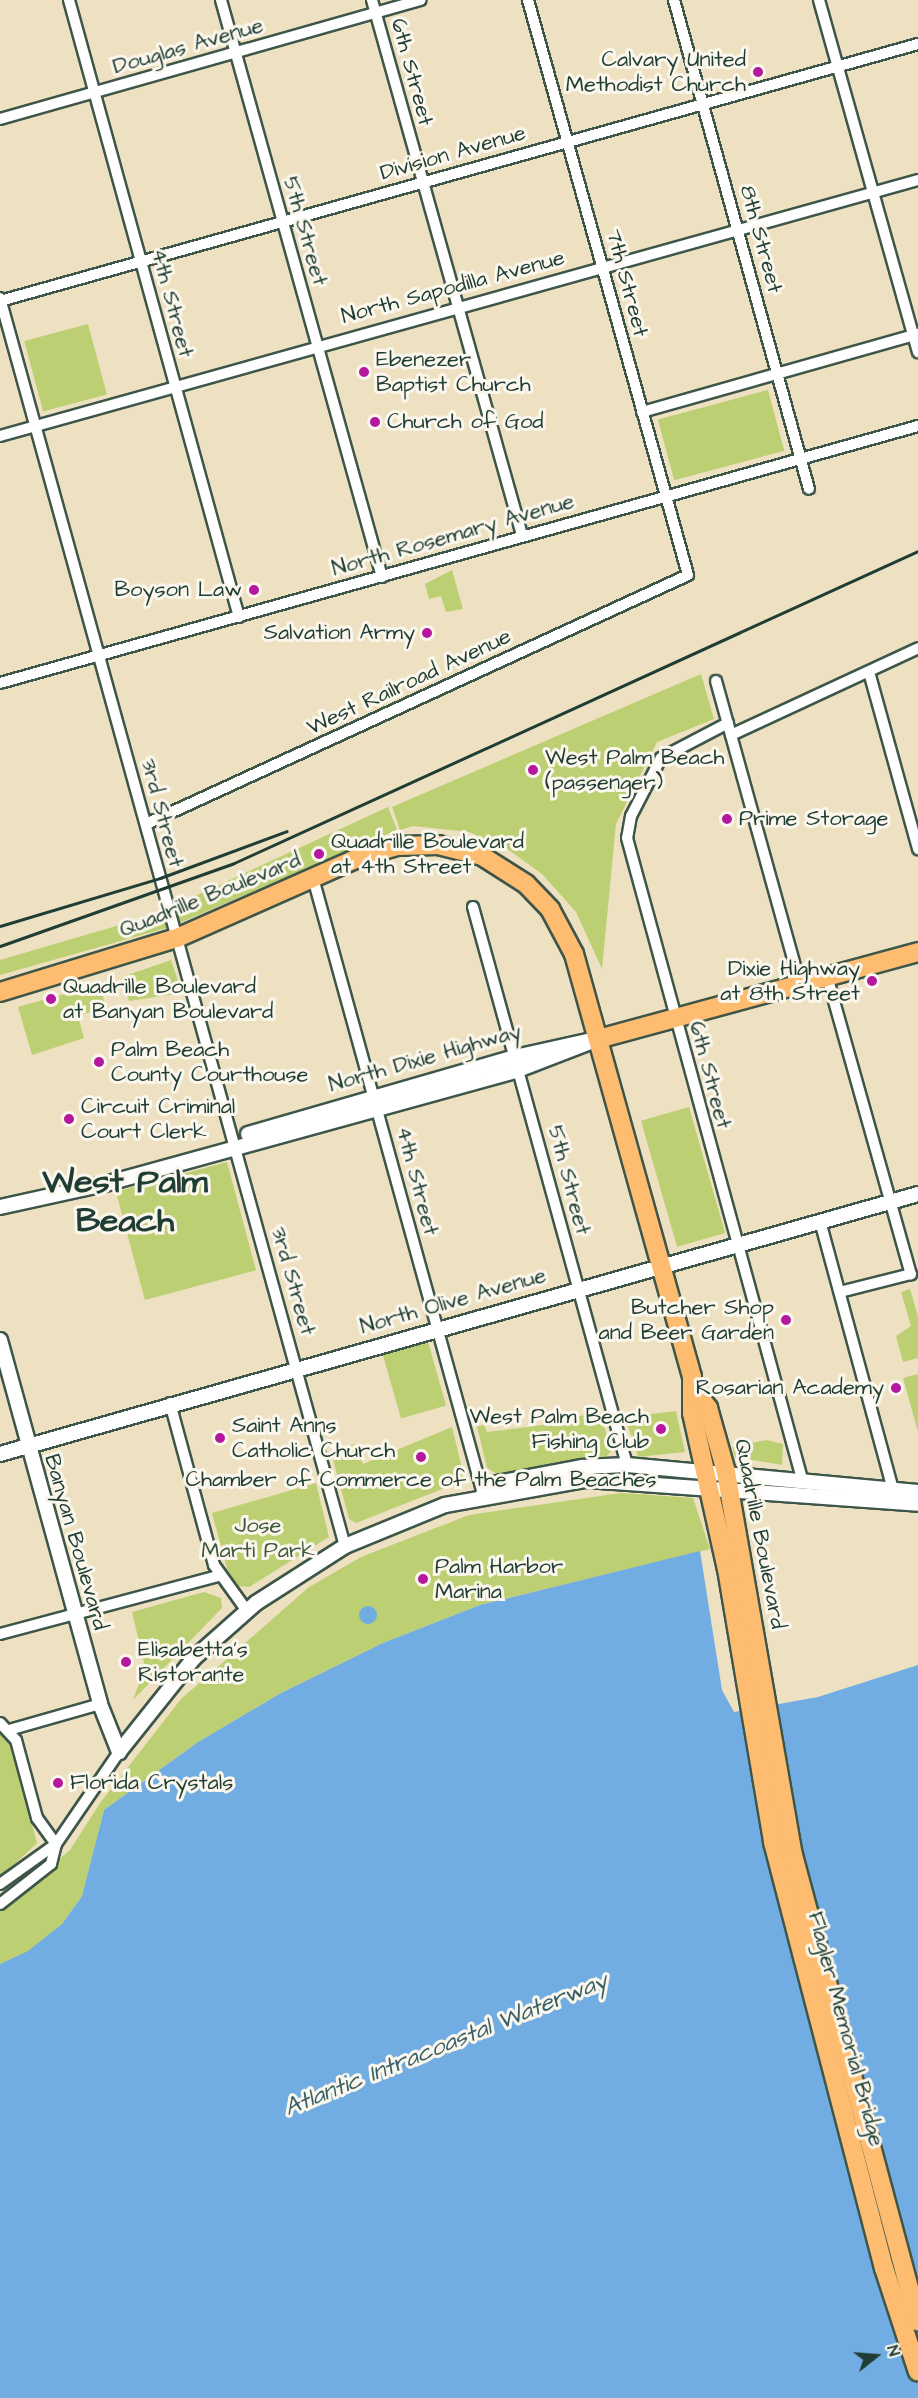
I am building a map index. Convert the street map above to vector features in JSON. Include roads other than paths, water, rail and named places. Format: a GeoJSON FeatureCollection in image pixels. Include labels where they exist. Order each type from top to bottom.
{"type":"FeatureCollection","features":[{"type":"Feature","properties":{"kind":"main road","name":"Quadrille Boulevard"},"geometry":{"type":"LineString","coordinates":[[0,992],[177,938],[384,849],[438,845],[495,862],[538,895],[568,939],[598,1039],[694,1389],[692,1413],[718,1479],[755,1693]]}},
{"type":"Feature","properties":{"kind":"main road","name":"North Dixie Highway"},"geometry":{"type":"LineString","coordinates":[[598,1039],[918,952]]}},
{"type":"Feature","properties":{"kind":"main road","name":"Flagler Memorial Bridge"},"geometry":{"type":"LineString","coordinates":[[755,1693],[793,1855],[918,2322]]}},
{"type":"Feature","properties":{"kind":"main road","name":"Flagler Memorial Bridge"},"geometry":{"type":"LineString","coordinates":[[755,1693],[784,1890],[884,2268],[918,2372]]}},
{"type":"Feature","properties":{"kind":"street","name":"4th Street"},"geometry":{"type":"LineString","coordinates":[[69,0],[239,616]]}},
{"type":"Feature","properties":{"kind":"street","name":"5th Street"},"geometry":{"type":"LineString","coordinates":[[221,0],[382,577]]}},
{"type":"Feature","properties":{"kind":"street","name":"6th Street"},"geometry":{"type":"LineString","coordinates":[[372,0],[522,535]]}},
{"type":"Feature","properties":{"kind":"street","name":"Douglas Avenue"},"geometry":{"type":"LineString","coordinates":[[0,119],[421,0]]}},
{"type":"Feature","properties":{"kind":"street","name":"7th Street"},"geometry":{"type":"LineString","coordinates":[[528,0],[688,576]]}},
{"type":"Feature","properties":{"kind":"street","name":"8th Street"},"geometry":{"type":"LineString","coordinates":[[674,0],[809,489]]}},
{"type":"Feature","properties":{"kind":"street"},"geometry":{"type":"LineString","coordinates":[[819,0],[916,335],[918,352]]}},
{"type":"Feature","properties":{"kind":"street","name":"Division Avenue"},"geometry":{"type":"LineString","coordinates":[[0,300],[918,44]]}},
{"type":"Feature","properties":{"kind":"street","name":"North Sapodilla Avenue"},"geometry":{"type":"LineString","coordinates":[[0,436],[737,228],[918,180]]}},
{"type":"Feature","properties":{"kind":"street","name":"3rd Street"},"geometry":{"type":"LineString","coordinates":[[0,300],[345,1546]]}},
{"type":"Feature","properties":{"kind":"street"},"geometry":{"type":"LineString","coordinates":[[642,412],[916,335]]}},
{"type":"Feature","properties":{"kind":"street","name":"North Rosemary Avenue"},"geometry":{"type":"LineString","coordinates":[[0,684],[382,577],[522,535],[918,426]]}},
{"type":"Feature","properties":{"kind":"street","name":"West Railroad Avenue"},"geometry":{"type":"LineString","coordinates":[[146,824],[688,576]]}},
{"type":"Feature","properties":{"kind":"street"},"geometry":{"type":"LineString","coordinates":[[731,735],[918,648]]}},
{"type":"Feature","properties":{"kind":"street"},"geometry":{"type":"LineString","coordinates":[[869,672],[918,849]]}},
{"type":"Feature","properties":{"kind":"street"},"geometry":{"type":"LineString","coordinates":[[716,681],[800,984]]}},
{"type":"Feature","properties":{"kind":"street","name":"6th Street"},"geometry":{"type":"LineString","coordinates":[[728,723],[661,758],[631,816],[627,838],[674,1017],[802,1479]]}},
{"type":"Feature","properties":{"kind":"street","name":"4th Street"},"geometry":{"type":"LineString","coordinates":[[313,878],[435,1327],[483,1494]]}},
{"type":"Feature","properties":{"kind":"street","name":"5th Street"},"geometry":{"type":"LineString","coordinates":[[472,906],[627,1465]]}},
{"type":"Feature","properties":{"kind":"street"},"geometry":{"type":"LineString","coordinates":[[827,976],[911,1274],[840,1292]]}},
{"type":"Feature","properties":{"kind":"street","name":"North Dixie Highway"},"geometry":{"type":"LineString","coordinates":[[0,1207],[96,1185],[234,1142],[598,1039]]}},
{"type":"Feature","properties":{"kind":"street","name":"North Olive Avenue"},"geometry":{"type":"LineString","coordinates":[[0,1454],[435,1327],[918,1194]]}},
{"type":"Feature","properties":{"kind":"street"},"geometry":{"type":"LineString","coordinates":[[819,1221],[893,1489]]}},
{"type":"Feature","properties":{"kind":"street","name":"Banyan Boulevard"},"geometry":{"type":"LineString","coordinates":[[0,1340],[27,1446],[100,1704],[119,1752]]}},
{"type":"Feature","properties":{"kind":"street"},"geometry":{"type":"LineString","coordinates":[[170,1403],[218,1576],[247,1611]]}},
{"type":"Feature","properties":{"kind":"street"},"geometry":{"type":"LineString","coordinates":[[0,1884],[56,1844],[119,1752],[170,1685],[247,1611],[345,1546],[483,1494],[498,1483],[582,1467],[627,1465],[918,1504]]}},
{"type":"Feature","properties":{"kind":"street"},"geometry":{"type":"LineString","coordinates":[[483,1494],[503,1496],[586,1480],[718,1479],[802,1479],[918,1492]]}},
{"type":"Feature","properties":{"kind":"street"},"geometry":{"type":"LineString","coordinates":[[0,1634],[75,1616],[218,1576]]}},
{"type":"Feature","properties":{"kind":"street"},"geometry":{"type":"LineString","coordinates":[[9,1730],[100,1704]]}},
{"type":"Feature","properties":{"kind":"street"},"geometry":{"type":"LineString","coordinates":[[0,1722],[9,1730],[37,1818],[56,1844]]}},
{"type":"Feature","properties":{"kind":"street"},"geometry":{"type":"LineString","coordinates":[[1,1903],[51,1864],[56,1844]]}},
{"type":"Feature","properties":{"kind":"water","name":"Atlantic Intracoastal Waterway"},"geometry":{"type":"Polygon","coordinates":[[[700,1551],[722,1690],[734,1712],[818,1697],[918,1665],[918,2398],[0,2398],[0,1964],[28,1951],[62,1924],[82,1896],[104,1810],[198,1742],[281,1693],[383,1643],[480,1605],[700,1551]]]}},
{"type":"Feature","properties":{"kind":"water"},"geometry":{"type":"Polygon","coordinates":[[[368,1606],[374,1609],[377,1615],[374,1621],[368,1624],[362,1621],[359,1615],[362,1609],[368,1606]]]}},
{"type":"Feature","properties":{"kind":"railway"},"geometry":{"type":"LineString","coordinates":[[0,946],[234,863],[918,551]]}},
{"type":"Feature","properties":{"kind":"railway"},"geometry":{"type":"LineString","coordinates":[[0,926],[160,878],[287,831]]}},
{"type":"Feature","properties":{"kind":"place","name":"Calvary United Methodist Church"},"geometry":{"type":"Point","coordinates":[758,72]}},
{"type":"Feature","properties":{"kind":"place","name":"Ebenezer Baptist Church"},"geometry":{"type":"Point","coordinates":[364,372]}},
{"type":"Feature","properties":{"kind":"place","name":"Church of God"},"geometry":{"type":"Point","coordinates":[375,422]}},
{"type":"Feature","properties":{"kind":"place","name":"Boyson Law"},"geometry":{"type":"Point","coordinates":[254,590]}},
{"type":"Feature","properties":{"kind":"place","name":"Salvation Army"},"geometry":{"type":"Point","coordinates":[427,633]}},
{"type":"Feature","properties":{"kind":"place","name":"West Palm Beach (passenger)"},"geometry":{"type":"Point","coordinates":[533,770]}},
{"type":"Feature","properties":{"kind":"place","name":"Prime Storage"},"geometry":{"type":"Point","coordinates":[727,819]}},
{"type":"Feature","properties":{"kind":"place","name":"Quadrille Boulevard at 4th Street"},"geometry":{"type":"Point","coordinates":[319,854]}},
{"type":"Feature","properties":{"kind":"place","name":"Dixie Highway at 8th Street"},"geometry":{"type":"Point","coordinates":[872,981]}},
{"type":"Feature","properties":{"kind":"place","name":"Quadrille Boulevard at Banyan Boulevard"},"geometry":{"type":"Point","coordinates":[51,999]}},
{"type":"Feature","properties":{"kind":"place","name":"Palm Beach County Courthouse"},"geometry":{"type":"Point","coordinates":[99,1062]}},
{"type":"Feature","properties":{"kind":"place","name":"Circuit Criminal Court Clerk"},"geometry":{"type":"Point","coordinates":[69,1119]}},
{"type":"Feature","properties":{"kind":"place","name":"Butcher Shop and Beer Garden"},"geometry":{"type":"Point","coordinates":[786,1320]}},
{"type":"Feature","properties":{"kind":"place","name":"Rosarian Academy"},"geometry":{"type":"Point","coordinates":[896,1388]}},
{"type":"Feature","properties":{"kind":"place","name":"West Palm Beach Fishing Club"},"geometry":{"type":"Point","coordinates":[661,1429]}},
{"type":"Feature","properties":{"kind":"place","name":"Saint Anns Catholic Church"},"geometry":{"type":"Point","coordinates":[220,1438]}},
{"type":"Feature","properties":{"kind":"place","name":"Chamber of Commerce of the Palm Beaches"},"geometry":{"type":"Point","coordinates":[421,1457]}},
{"type":"Feature","properties":{"kind":"place","name":"Palm Harbor Marina"},"geometry":{"type":"Point","coordinates":[423,1579]}},
{"type":"Feature","properties":{"kind":"place","name":"Elisabetta's Ristorante"},"geometry":{"type":"Point","coordinates":[126,1662]}},
{"type":"Feature","properties":{"kind":"place","name":"Florida Crystals"},"geometry":{"type":"Point","coordinates":[58,1783]}},
{"type":"Feature","properties":{"kind":"district","name":"West Palm Beach"},"geometry":{"type":"Point","coordinates":[125,1202]}},
{"type":"Feature","properties":{"kind":"park label","name":"Jose Marti Park"},"geometry":{"type":"Point","coordinates":[258,1538]}}]}
